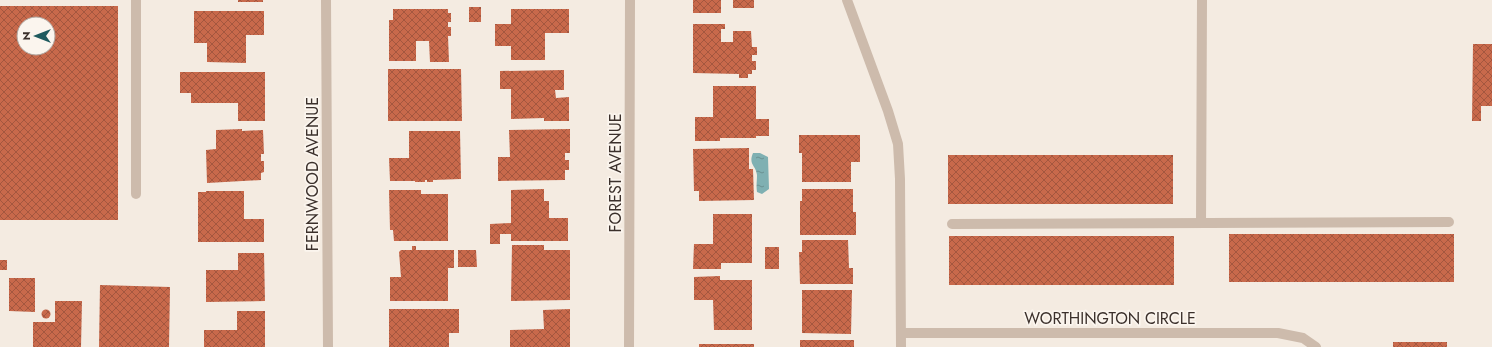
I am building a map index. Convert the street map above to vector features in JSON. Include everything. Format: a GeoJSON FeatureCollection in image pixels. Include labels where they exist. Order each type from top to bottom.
{"type":"FeatureCollection","features":[{"type":"Feature","properties":{"kind":"street"},"geometry":{"type":"LineString","coordinates":[[136,0],[136,194]]}},
{"type":"Feature","properties":{"kind":"street","name":"FERNWOOD AVENUE"},"geometry":{"type":"LineString","coordinates":[[326,0],[328,347]]}},
{"type":"Feature","properties":{"kind":"street","name":"FOREST AVENUE"},"geometry":{"type":"LineString","coordinates":[[629,347],[630,0]]}},
{"type":"Feature","properties":{"kind":"street"},"geometry":{"type":"LineString","coordinates":[[847,0],[888,110],[898,144],[900,179],[901,347]]}},
{"type":"Feature","properties":{"kind":"street"},"geometry":{"type":"LineString","coordinates":[[1201,223],[1202,0]]}},
{"type":"Feature","properties":{"kind":"street"},"geometry":{"type":"LineString","coordinates":[[952,224],[1450,222]]}},
{"type":"Feature","properties":{"kind":"street","name":"WORTHINGTON CIRCLE"},"geometry":{"type":"LineString","coordinates":[[901,333],[1278,333],[1303,338],[1316,347]]}},
{"type":"Feature","properties":{"kind":"water"},"geometry":{"type":"Polygon","coordinates":[[[753,153],[760,153],[768,157],[769,189],[762,194],[757,192],[757,175],[751,160],[753,153]]]}},
{"type":"Feature","properties":{"kind":"building"},"geometry":{"type":"Polygon","coordinates":[[[238,0],[263,0],[263,2],[238,2],[238,0]]]}},
{"type":"Feature","properties":{"kind":"building"},"geometry":{"type":"Polygon","coordinates":[[[693,0],[721,0],[721,13],[693,13],[693,0]]]}},
{"type":"Feature","properties":{"kind":"building"},"geometry":{"type":"Polygon","coordinates":[[[733,0],[754,0],[754,8],[733,8],[733,0]]]}},
{"type":"Feature","properties":{"kind":"building"},"geometry":{"type":"Polygon","coordinates":[[[0,6],[118,6],[118,220],[0,220],[0,6]]]}},
{"type":"Feature","properties":{"kind":"building"},"geometry":{"type":"Polygon","coordinates":[[[469,7],[481,7],[481,22],[469,22],[469,7]]]}},
{"type":"Feature","properties":{"kind":"building"},"geometry":{"type":"Polygon","coordinates":[[[393,9],[448,9],[448,13],[451,13],[451,22],[448,22],[448,27],[451,27],[451,36],[448,36],[449,62],[430,62],[429,41],[416,41],[416,61],[389,61],[389,20],[393,20],[393,9]]]}},
{"type":"Feature","properties":{"kind":"building"},"geometry":{"type":"Polygon","coordinates":[[[511,9],[569,9],[569,33],[545,33],[545,60],[511,60],[511,46],[495,46],[495,24],[511,24],[511,9]]]}},
{"type":"Feature","properties":{"kind":"building"},"geometry":{"type":"Polygon","coordinates":[[[194,11],[264,11],[264,35],[246,35],[246,63],[207,62],[207,43],[194,43],[194,11]]]}},
{"type":"Feature","properties":{"kind":"building"},"geometry":{"type":"Polygon","coordinates":[[[693,24],[725,24],[725,29],[721,29],[721,42],[733,42],[733,31],[751,31],[752,47],[757,47],[757,55],[752,55],[752,61],[756,61],[756,70],[752,70],[752,74],[748,74],[748,78],[739,78],[739,74],[693,73],[693,24]]]}},
{"type":"Feature","properties":{"kind":"building"},"geometry":{"type":"Polygon","coordinates":[[[1473,44],[1492,44],[1492,106],[1481,106],[1481,121],[1472,121],[1473,44]]]}},
{"type":"Feature","properties":{"kind":"building"},"geometry":{"type":"Polygon","coordinates":[[[388,69],[461,69],[462,121],[388,121],[388,69]]]}},
{"type":"Feature","properties":{"kind":"building"},"geometry":{"type":"Polygon","coordinates":[[[564,70],[564,90],[555,90],[556,98],[569,97],[569,121],[544,121],[544,118],[511,119],[511,89],[500,89],[500,71],[564,70]]]}},
{"type":"Feature","properties":{"kind":"building"},"geometry":{"type":"Polygon","coordinates":[[[180,72],[265,72],[265,121],[238,121],[238,103],[191,103],[191,93],[180,93],[180,72]]]}},
{"type":"Feature","properties":{"kind":"building"},"geometry":{"type":"Polygon","coordinates":[[[713,86],[756,86],[756,119],[769,119],[769,136],[756,136],[756,138],[720,138],[720,141],[695,141],[695,117],[713,117],[713,86]]]}},
{"type":"Feature","properties":{"kind":"building"},"geometry":{"type":"Polygon","coordinates":[[[242,129],[242,131],[263,130],[264,154],[261,154],[261,161],[264,161],[264,172],[261,173],[261,180],[207,183],[206,150],[216,149],[216,130],[242,129]]]}},
{"type":"Feature","properties":{"kind":"building"},"geometry":{"type":"Polygon","coordinates":[[[570,129],[570,153],[565,153],[565,160],[569,160],[569,170],[565,170],[565,180],[498,181],[498,157],[510,157],[509,130],[570,129]]]}},
{"type":"Feature","properties":{"kind":"building"},"geometry":{"type":"Polygon","coordinates":[[[409,131],[460,131],[461,179],[433,180],[433,182],[427,182],[427,180],[425,180],[425,182],[390,181],[389,158],[409,158],[409,131]]]}},
{"type":"Feature","properties":{"kind":"building"},"geometry":{"type":"Polygon","coordinates":[[[799,135],[860,135],[860,162],[851,162],[851,182],[802,182],[802,153],[799,153],[799,135]]]}},
{"type":"Feature","properties":{"kind":"building"},"geometry":{"type":"Polygon","coordinates":[[[749,148],[749,169],[753,169],[754,200],[699,201],[699,191],[694,191],[693,149],[749,148]]]}},
{"type":"Feature","properties":{"kind":"building"},"geometry":{"type":"Polygon","coordinates":[[[948,155],[1173,155],[1173,204],[948,204],[948,155]]]}},
{"type":"Feature","properties":{"kind":"building"},"geometry":{"type":"Polygon","coordinates":[[[544,189],[544,201],[549,201],[549,218],[568,218],[568,241],[511,241],[511,234],[500,234],[500,244],[490,244],[490,224],[511,223],[511,190],[544,189]]]}},
{"type":"Feature","properties":{"kind":"building"},"geometry":{"type":"Polygon","coordinates":[[[802,189],[853,189],[853,212],[856,212],[856,235],[800,235],[800,201],[802,201],[802,189]]]}},
{"type":"Feature","properties":{"kind":"building"},"geometry":{"type":"Polygon","coordinates":[[[389,190],[421,190],[421,194],[448,194],[448,241],[394,241],[393,230],[390,230],[389,190]]]}},
{"type":"Feature","properties":{"kind":"building"},"geometry":{"type":"Polygon","coordinates":[[[244,191],[244,219],[264,219],[264,242],[198,242],[198,192],[244,191]]]}},
{"type":"Feature","properties":{"kind":"building"},"geometry":{"type":"Polygon","coordinates":[[[713,214],[752,214],[752,263],[721,263],[721,269],[693,269],[694,244],[713,244],[713,214]]]}},
{"type":"Feature","properties":{"kind":"building"},"geometry":{"type":"Polygon","coordinates":[[[1229,234],[1454,234],[1454,282],[1229,282],[1229,234]]]}},
{"type":"Feature","properties":{"kind":"building"},"geometry":{"type":"Polygon","coordinates":[[[949,236],[1174,236],[1174,285],[949,285],[949,236]]]}},
{"type":"Feature","properties":{"kind":"building"},"geometry":{"type":"Polygon","coordinates":[[[802,240],[848,240],[849,268],[853,268],[853,284],[800,284],[799,252],[802,252],[802,240]]]}},
{"type":"Feature","properties":{"kind":"building"},"geometry":{"type":"Polygon","coordinates":[[[512,245],[544,245],[544,250],[570,250],[570,300],[511,301],[512,245]]]}},
{"type":"Feature","properties":{"kind":"building"},"geometry":{"type":"Polygon","coordinates":[[[412,246],[416,246],[416,250],[454,250],[454,268],[448,268],[448,301],[390,301],[390,277],[401,277],[399,252],[401,250],[412,250],[412,246]]]}},
{"type":"Feature","properties":{"kind":"building"},"geometry":{"type":"Polygon","coordinates":[[[765,247],[779,247],[779,269],[765,269],[765,247]]]}},
{"type":"Feature","properties":{"kind":"building"},"geometry":{"type":"Polygon","coordinates":[[[458,250],[476,250],[477,267],[458,267],[458,250]]]}},
{"type":"Feature","properties":{"kind":"building"},"geometry":{"type":"Polygon","coordinates":[[[238,253],[264,253],[265,301],[206,302],[206,270],[238,270],[238,253]]]}},
{"type":"Feature","properties":{"kind":"building"},"geometry":{"type":"Polygon","coordinates":[[[0,260],[7,260],[7,270],[0,270],[0,260]]]}},
{"type":"Feature","properties":{"kind":"building"},"geometry":{"type":"Polygon","coordinates":[[[720,276],[720,280],[752,280],[752,330],[714,330],[713,300],[694,300],[694,277],[720,276]]]}},
{"type":"Feature","properties":{"kind":"building"},"geometry":{"type":"Polygon","coordinates":[[[9,278],[35,278],[35,312],[9,311],[9,278]]]}},
{"type":"Feature","properties":{"kind":"building"},"geometry":{"type":"Polygon","coordinates":[[[100,285],[170,287],[169,347],[99,347],[100,285]]]}},
{"type":"Feature","properties":{"kind":"building"},"geometry":{"type":"Polygon","coordinates":[[[802,290],[852,290],[851,334],[802,333],[802,290]]]}},
{"type":"Feature","properties":{"kind":"building"},"geometry":{"type":"Polygon","coordinates":[[[55,301],[82,301],[81,347],[33,347],[33,322],[55,322],[55,301]]]}},
{"type":"Feature","properties":{"kind":"building"},"geometry":{"type":"Polygon","coordinates":[[[389,309],[459,309],[459,333],[449,333],[449,347],[389,347],[389,309]]]}},
{"type":"Feature","properties":{"kind":"building"},"geometry":{"type":"Polygon","coordinates":[[[570,309],[570,347],[510,347],[510,330],[544,329],[543,310],[570,309]]]}},
{"type":"Feature","properties":{"kind":"building"},"geometry":{"type":"Polygon","coordinates":[[[44,310],[48,310],[50,314],[48,318],[44,318],[42,316],[42,312],[44,310]]]}},
{"type":"Feature","properties":{"kind":"building"},"geometry":{"type":"Polygon","coordinates":[[[237,311],[265,311],[265,347],[204,347],[204,330],[237,330],[237,311]]]}},
{"type":"Feature","properties":{"kind":"building"},"geometry":{"type":"Polygon","coordinates":[[[800,340],[854,340],[854,347],[800,347],[800,340]]]}},
{"type":"Feature","properties":{"kind":"building"},"geometry":{"type":"Polygon","coordinates":[[[1393,342],[1447,342],[1447,347],[1393,347],[1393,342]]]}},
{"type":"Feature","properties":{"kind":"building"},"geometry":{"type":"Polygon","coordinates":[[[699,344],[754,344],[754,347],[699,347],[699,344]]]}}]}
